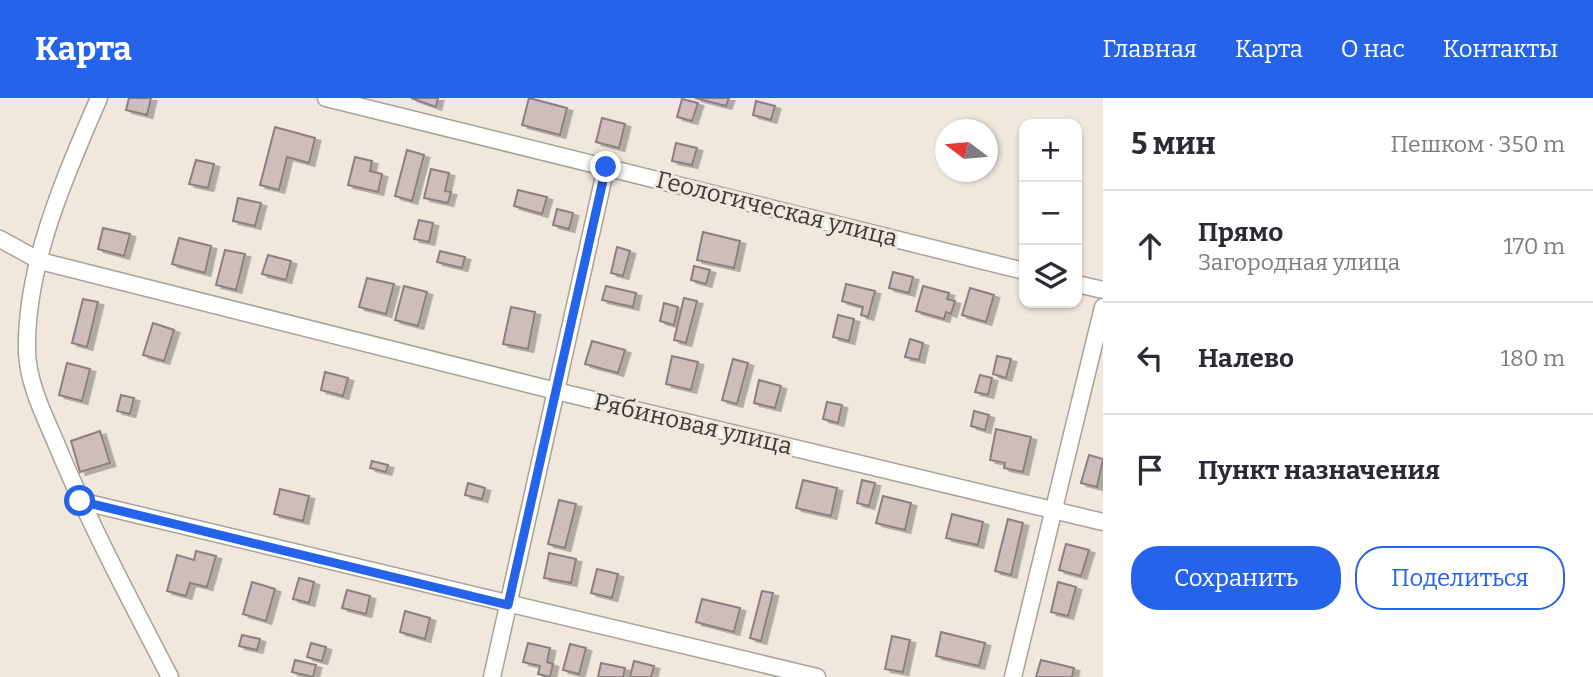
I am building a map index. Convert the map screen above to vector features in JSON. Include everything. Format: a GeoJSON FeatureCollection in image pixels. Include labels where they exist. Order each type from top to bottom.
{"type":"FeatureCollection","features":[{"type":"Feature","properties":{"kind":"street"},"geometry":{"type":"LineString","coordinates":[[99,98],[76,150],[40,261],[27,321],[27,356],[36,397],[80,501],[170,677]]}},
{"type":"Feature","properties":{"kind":"street","name":"Геологическая улица"},"geometry":{"type":"LineString","coordinates":[[326,98],[1019,270]]}},
{"type":"Feature","properties":{"kind":"street"},"geometry":{"type":"LineString","coordinates":[[492,677],[606,167]]}},
{"type":"Feature","properties":{"kind":"street","name":"Рябиновая улица"},"geometry":{"type":"LineString","coordinates":[[0,239],[40,261],[556,391],[1103,522]]}},
{"type":"Feature","properties":{"kind":"street"},"geometry":{"type":"LineString","coordinates":[[1082,285],[1103,290]]}},
{"type":"Feature","properties":{"kind":"street"},"geometry":{"type":"LineString","coordinates":[[1013,677],[1103,307]]}},
{"type":"Feature","properties":{"kind":"street"},"geometry":{"type":"LineString","coordinates":[[80,501],[817,677]]}},
{"type":"Feature","properties":{"kind":"building"},"geometry":{"type":"Polygon","coordinates":[[[129,98],[151,98],[147,115],[126,110],[129,98]]]}},
{"type":"Feature","properties":{"kind":"building"},"geometry":{"type":"Polygon","coordinates":[[[411,98],[438,98],[436,107],[411,98]]]}},
{"type":"Feature","properties":{"kind":"building"},"geometry":{"type":"Polygon","coordinates":[[[529,98],[567,108],[560,135],[522,125],[529,98]]]}},
{"type":"Feature","properties":{"kind":"building"},"geometry":{"type":"Polygon","coordinates":[[[695,98],[729,98],[726,106],[695,98]]]}},
{"type":"Feature","properties":{"kind":"building"},"geometry":{"type":"Polygon","coordinates":[[[682,99],[698,103],[692,121],[677,117],[682,99]]]}},
{"type":"Feature","properties":{"kind":"building"},"geometry":{"type":"Polygon","coordinates":[[[756,101],[775,106],[771,120],[753,115],[756,101]]]}},
{"type":"Feature","properties":{"kind":"building"},"geometry":{"type":"Polygon","coordinates":[[[602,118],[625,124],[619,148],[596,142],[602,118]]]}},
{"type":"Feature","properties":{"kind":"building"},"geometry":{"type":"Polygon","coordinates":[[[275,127],[315,138],[309,163],[287,157],[279,190],[260,185],[275,127]]]}},
{"type":"Feature","properties":{"kind":"building"},"geometry":{"type":"Polygon","coordinates":[[[676,143],[697,148],[692,165],[672,161],[676,143]]]}},
{"type":"Feature","properties":{"kind":"building"},"geometry":{"type":"Polygon","coordinates":[[[407,150],[424,155],[412,201],[395,196],[407,150]]]}},
{"type":"Feature","properties":{"kind":"building"},"geometry":{"type":"Polygon","coordinates":[[[355,157],[372,161],[370,171],[382,174],[378,192],[348,185],[355,157]]]}},
{"type":"Feature","properties":{"kind":"building"},"geometry":{"type":"Polygon","coordinates":[[[196,160],[214,164],[208,188],[189,184],[196,160]]]}},
{"type":"Feature","properties":{"kind":"building"},"geometry":{"type":"Polygon","coordinates":[[[431,169],[449,173],[445,191],[451,192],[448,203],[424,198],[431,169]]]}},
{"type":"Feature","properties":{"kind":"building"},"geometry":{"type":"Polygon","coordinates":[[[518,190],[547,197],[542,214],[514,206],[518,190]]]}},
{"type":"Feature","properties":{"kind":"building"},"geometry":{"type":"Polygon","coordinates":[[[238,198],[261,203],[255,226],[233,221],[238,198]]]}},
{"type":"Feature","properties":{"kind":"building"},"geometry":{"type":"Polygon","coordinates":[[[557,209],[573,213],[569,229],[553,225],[557,209]]]}},
{"type":"Feature","properties":{"kind":"building"},"geometry":{"type":"Polygon","coordinates":[[[419,220],[433,223],[429,242],[414,239],[419,220]]]}},
{"type":"Feature","properties":{"kind":"building"},"geometry":{"type":"Polygon","coordinates":[[[103,228],[130,234],[124,256],[98,249],[103,228]]]}},
{"type":"Feature","properties":{"kind":"building"},"geometry":{"type":"Polygon","coordinates":[[[703,232],[740,241],[734,268],[697,260],[703,232]]]}},
{"type":"Feature","properties":{"kind":"building"},"geometry":{"type":"Polygon","coordinates":[[[179,238],[211,246],[205,273],[172,264],[179,238]]]}},
{"type":"Feature","properties":{"kind":"building"},"geometry":{"type":"Polygon","coordinates":[[[617,247],[630,251],[623,276],[611,273],[617,247]]]}},
{"type":"Feature","properties":{"kind":"building"},"geometry":{"type":"Polygon","coordinates":[[[225,250],[245,254],[236,290],[216,285],[225,250]]]}},
{"type":"Feature","properties":{"kind":"building"},"geometry":{"type":"Polygon","coordinates":[[[440,251],[465,257],[462,268],[437,262],[440,251]]]}},
{"type":"Feature","properties":{"kind":"building"},"geometry":{"type":"Polygon","coordinates":[[[268,255],[291,261],[286,280],[262,274],[268,255]]]}},
{"type":"Feature","properties":{"kind":"building"},"geometry":{"type":"Polygon","coordinates":[[[694,266],[710,270],[706,284],[691,280],[694,266]]]}},
{"type":"Feature","properties":{"kind":"building"},"geometry":{"type":"Polygon","coordinates":[[[893,272],[913,277],[909,293],[889,288],[893,272]]]}},
{"type":"Feature","properties":{"kind":"building"},"geometry":{"type":"Polygon","coordinates":[[[367,278],[394,284],[386,314],[359,307],[367,278]]]}},
{"type":"Feature","properties":{"kind":"building"},"geometry":{"type":"Polygon","coordinates":[[[846,284],[875,291],[868,317],[861,315],[863,307],[842,301],[846,284]]]}},
{"type":"Feature","properties":{"kind":"building"},"geometry":{"type":"Polygon","coordinates":[[[404,286],[427,292],[418,326],[395,320],[404,286]]]}},
{"type":"Feature","properties":{"kind":"building"},"geometry":{"type":"Polygon","coordinates":[[[606,286],[636,293],[633,307],[602,300],[606,286]]]}},
{"type":"Feature","properties":{"kind":"building"},"geometry":{"type":"Polygon","coordinates":[[[923,286],[949,293],[947,299],[955,301],[951,314],[946,312],[944,319],[916,311],[923,286]]]}},
{"type":"Feature","properties":{"kind":"building"},"geometry":{"type":"Polygon","coordinates":[[[970,288],[994,295],[986,322],[962,315],[970,288]]]}},
{"type":"Feature","properties":{"kind":"building"},"geometry":{"type":"Polygon","coordinates":[[[684,298],[697,301],[686,343],[674,340],[684,298]]]}},
{"type":"Feature","properties":{"kind":"building"},"geometry":{"type":"Polygon","coordinates":[[[83,299],[98,302],[87,347],[72,343],[83,299]]]}},
{"type":"Feature","properties":{"kind":"building"},"geometry":{"type":"Polygon","coordinates":[[[664,303],[678,307],[674,325],[660,321],[664,303]]]}},
{"type":"Feature","properties":{"kind":"building"},"geometry":{"type":"Polygon","coordinates":[[[511,307],[535,312],[528,349],[503,344],[511,307]]]}},
{"type":"Feature","properties":{"kind":"building"},"geometry":{"type":"Polygon","coordinates":[[[838,315],[854,319],[849,341],[833,337],[838,315]]]}},
{"type":"Feature","properties":{"kind":"building"},"geometry":{"type":"Polygon","coordinates":[[[153,323],[174,330],[164,361],[143,355],[153,323]]]}},
{"type":"Feature","properties":{"kind":"building"},"geometry":{"type":"Polygon","coordinates":[[[910,339],[923,343],[919,360],[905,357],[910,339]]]}},
{"type":"Feature","properties":{"kind":"building"},"geometry":{"type":"Polygon","coordinates":[[[592,341],[625,350],[618,373],[585,364],[592,341]]]}},
{"type":"Feature","properties":{"kind":"building"},"geometry":{"type":"Polygon","coordinates":[[[672,356],[698,362],[691,390],[666,384],[672,356]]]}},
{"type":"Feature","properties":{"kind":"building"},"geometry":{"type":"Polygon","coordinates":[[[997,356],[1011,359],[1006,378],[993,374],[997,356]]]}},
{"type":"Feature","properties":{"kind":"building"},"geometry":{"type":"Polygon","coordinates":[[[733,359],[748,363],[737,404],[722,400],[733,359]]]}},
{"type":"Feature","properties":{"kind":"building"},"geometry":{"type":"Polygon","coordinates":[[[67,363],[90,369],[82,401],[59,395],[67,363]]]}},
{"type":"Feature","properties":{"kind":"building"},"geometry":{"type":"Polygon","coordinates":[[[325,372],[348,378],[343,396],[321,390],[325,372]]]}},
{"type":"Feature","properties":{"kind":"building"},"geometry":{"type":"Polygon","coordinates":[[[980,375],[992,378],[988,395],[975,392],[980,375]]]}},
{"type":"Feature","properties":{"kind":"building"},"geometry":{"type":"Polygon","coordinates":[[[759,380],[781,386],[775,408],[754,403],[759,380]]]}},
{"type":"Feature","properties":{"kind":"building"},"geometry":{"type":"Polygon","coordinates":[[[121,395],[134,398],[130,414],[117,411],[121,395]]]}},
{"type":"Feature","properties":{"kind":"building"},"geometry":{"type":"Polygon","coordinates":[[[827,402],[842,405],[838,423],[823,419],[827,402]]]}},
{"type":"Feature","properties":{"kind":"building"},"geometry":{"type":"Polygon","coordinates":[[[974,411],[989,415],[985,430],[971,426],[974,411]]]}},
{"type":"Feature","properties":{"kind":"building"},"geometry":{"type":"Polygon","coordinates":[[[996,429],[1031,437],[1023,472],[1004,468],[1005,463],[990,460],[996,429]]]}},
{"type":"Feature","properties":{"kind":"building"},"geometry":{"type":"Polygon","coordinates":[[[100,431],[110,463],[80,472],[71,441],[100,431]]]}},
{"type":"Feature","properties":{"kind":"building"},"geometry":{"type":"Polygon","coordinates":[[[1089,455],[1103,459],[1097,487],[1081,483],[1089,455]]]}},
{"type":"Feature","properties":{"kind":"building"},"geometry":{"type":"Polygon","coordinates":[[[372,461],[388,465],[386,472],[370,468],[372,461]]]}},
{"type":"Feature","properties":{"kind":"building"},"geometry":{"type":"Polygon","coordinates":[[[803,480],[837,488],[831,516],[796,508],[803,480]]]}},
{"type":"Feature","properties":{"kind":"building"},"geometry":{"type":"Polygon","coordinates":[[[862,480],[875,483],[869,506],[857,503],[862,480]]]}},
{"type":"Feature","properties":{"kind":"building"},"geometry":{"type":"Polygon","coordinates":[[[468,483],[485,488],[482,499],[465,495],[468,483]]]}},
{"type":"Feature","properties":{"kind":"building"},"geometry":{"type":"Polygon","coordinates":[[[280,489],[309,496],[303,521],[274,514],[280,489]]]}},
{"type":"Feature","properties":{"kind":"building"},"geometry":{"type":"Polygon","coordinates":[[[883,496],[911,503],[905,530],[876,523],[883,496]]]}},
{"type":"Feature","properties":{"kind":"building"},"geometry":{"type":"Polygon","coordinates":[[[559,500],[576,504],[565,548],[548,544],[559,500]]]}},
{"type":"Feature","properties":{"kind":"building"},"geometry":{"type":"Polygon","coordinates":[[[952,514],[983,522],[978,545],[946,538],[952,514]]]}},
{"type":"Feature","properties":{"kind":"building"},"geometry":{"type":"Polygon","coordinates":[[[1008,519],[1023,523],[1011,575],[995,571],[1008,519]]]}},
{"type":"Feature","properties":{"kind":"building"},"geometry":{"type":"Polygon","coordinates":[[[1066,544],[1089,550],[1081,576],[1059,570],[1066,544]]]}},
{"type":"Feature","properties":{"kind":"building"},"geometry":{"type":"Polygon","coordinates":[[[196,551],[216,556],[207,587],[190,583],[186,596],[167,591],[177,555],[194,560],[196,551]]]}},
{"type":"Feature","properties":{"kind":"building"},"geometry":{"type":"Polygon","coordinates":[[[549,553],[576,559],[571,583],[544,578],[549,553]]]}},
{"type":"Feature","properties":{"kind":"building"},"geometry":{"type":"Polygon","coordinates":[[[597,569],[618,574],[612,598],[591,593],[597,569]]]}},
{"type":"Feature","properties":{"kind":"building"},"geometry":{"type":"Polygon","coordinates":[[[299,578],[314,582],[309,603],[293,599],[299,578]]]}},
{"type":"Feature","properties":{"kind":"building"},"geometry":{"type":"Polygon","coordinates":[[[252,582],[275,589],[266,621],[243,614],[252,582]]]}},
{"type":"Feature","properties":{"kind":"building"},"geometry":{"type":"Polygon","coordinates":[[[1058,582],[1076,587],[1068,616],[1051,612],[1058,582]]]}},
{"type":"Feature","properties":{"kind":"building"},"geometry":{"type":"Polygon","coordinates":[[[347,590],[370,596],[366,614],[342,608],[347,590]]]}},
{"type":"Feature","properties":{"kind":"building"},"geometry":{"type":"Polygon","coordinates":[[[762,591],[773,593],[761,641],[750,638],[762,591]]]}},
{"type":"Feature","properties":{"kind":"building"},"geometry":{"type":"Polygon","coordinates":[[[702,599],[740,608],[734,632],[696,622],[702,599]]]}},
{"type":"Feature","properties":{"kind":"building"},"geometry":{"type":"Polygon","coordinates":[[[405,611],[430,618],[425,639],[400,632],[405,611]]]}},
{"type":"Feature","properties":{"kind":"building"},"geometry":{"type":"Polygon","coordinates":[[[941,632],[985,643],[979,666],[936,656],[941,632]]]}},
{"type":"Feature","properties":{"kind":"building"},"geometry":{"type":"Polygon","coordinates":[[[242,635],[260,639],[257,650],[239,646],[242,635]]]}},
{"type":"Feature","properties":{"kind":"building"},"geometry":{"type":"Polygon","coordinates":[[[892,636],[910,640],[903,672],[885,669],[892,636]]]}},
{"type":"Feature","properties":{"kind":"building"},"geometry":{"type":"Polygon","coordinates":[[[311,643],[326,647],[322,661],[307,657],[311,643]]]}},
{"type":"Feature","properties":{"kind":"building"},"geometry":{"type":"Polygon","coordinates":[[[528,643],[550,648],[547,662],[553,664],[550,677],[538,674],[540,666],[523,662],[528,643]]]}},
{"type":"Feature","properties":{"kind":"building"},"geometry":{"type":"Polygon","coordinates":[[[570,644],[586,648],[579,674],[563,670],[570,644]]]}},
{"type":"Feature","properties":{"kind":"building"},"geometry":{"type":"Polygon","coordinates":[[[295,660],[316,665],[313,677],[292,672],[295,660]]]}},
{"type":"Feature","properties":{"kind":"building"},"geometry":{"type":"Polygon","coordinates":[[[1041,660],[1074,668],[1072,677],[1036,677],[1041,660]]]}},
{"type":"Feature","properties":{"kind":"building"},"geometry":{"type":"Polygon","coordinates":[[[634,661],[654,666],[651,677],[630,677],[634,661]]]}},
{"type":"Feature","properties":{"kind":"building"},"geometry":{"type":"Polygon","coordinates":[[[601,663],[625,668],[623,677],[598,677],[601,663]]]}},
{"type":"Feature","properties":{"kind":"route"},"geometry":{"type":"LineString","coordinates":[[80,501],[508,605],[606,167]]}}]}
